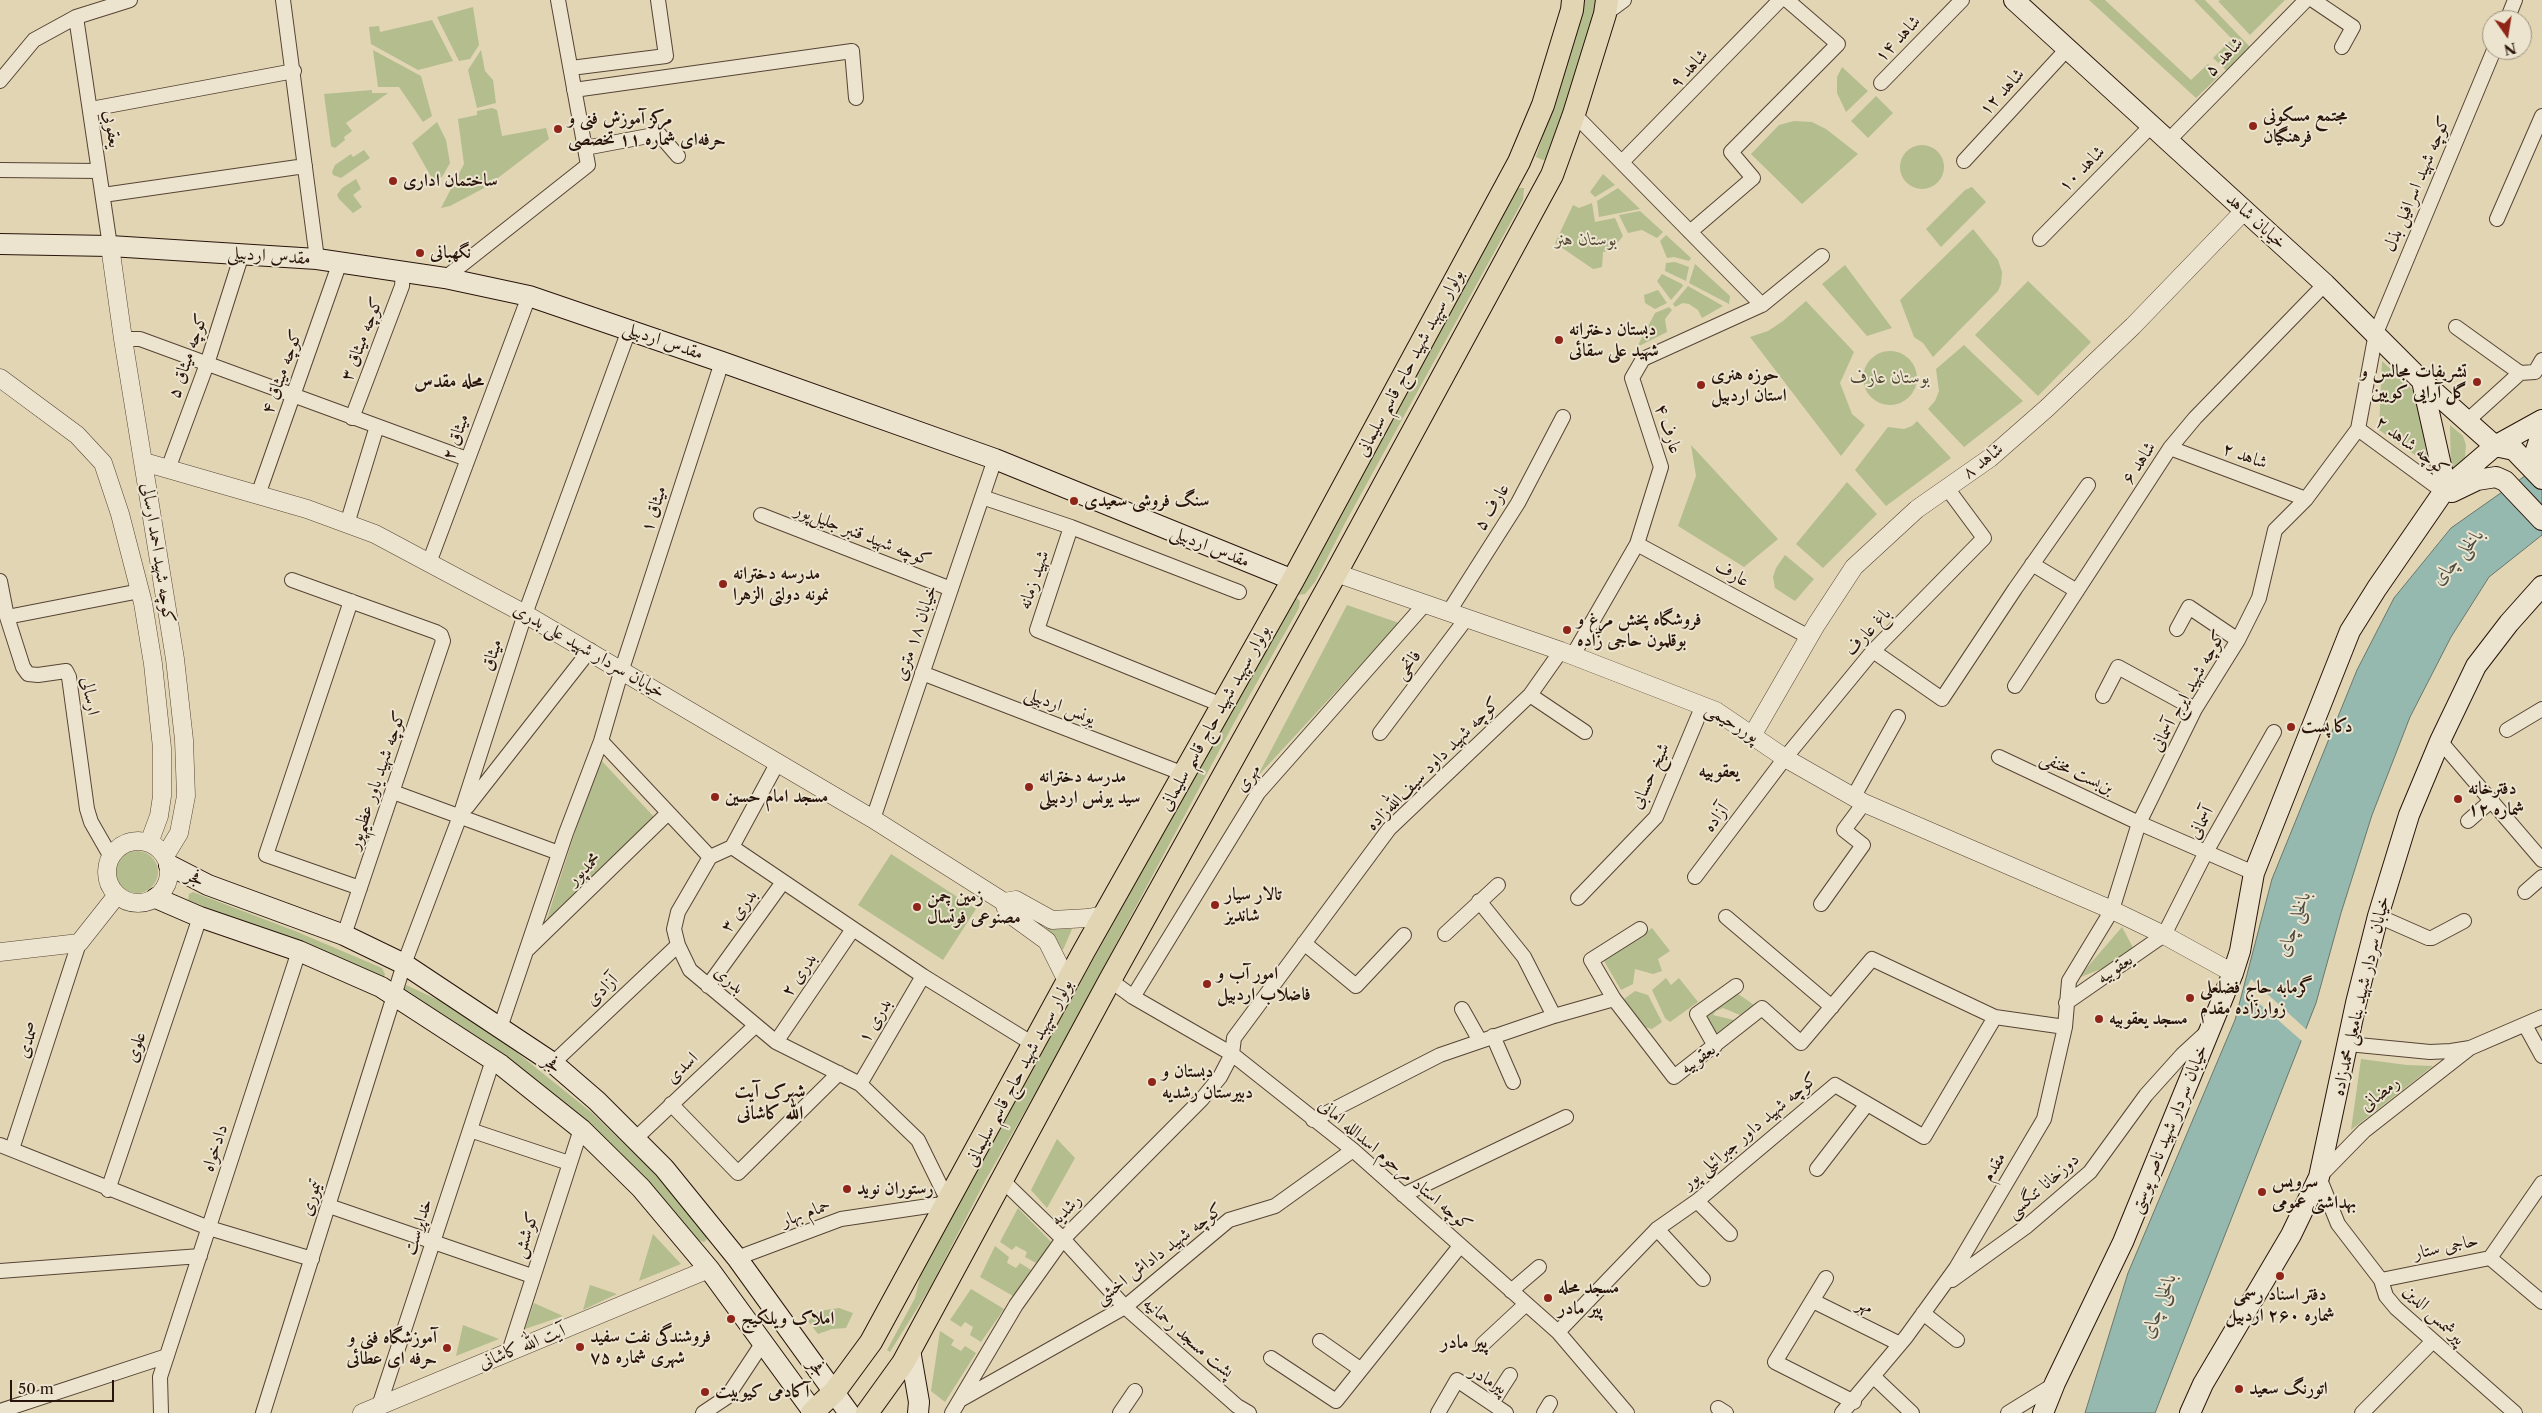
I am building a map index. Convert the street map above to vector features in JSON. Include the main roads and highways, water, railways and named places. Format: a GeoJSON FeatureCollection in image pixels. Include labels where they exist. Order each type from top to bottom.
{"type":"FeatureCollection","features":[{"type":"Feature","properties":{"kind":"main road","name":"بولوار سپهبد شهید حاج قاسم سلیمانی"},"geometry":{"type":"LineString","coordinates":[[813,1413],[835,1391],[871,1342],[949,1203],[1104,915],[1292,580],[1519,162],[1543,105],[1572,0]]}},
{"type":"Feature","properties":{"kind":"main road","name":"خیابان شاهد"},"geometry":{"type":"LineString","coordinates":[[2014,0],[2325,284],[2422,381],[2495,446]]}},
{"type":"Feature","properties":{"kind":"main road","name":"بولوار سپهبد شهید حاج قاسم سلیمانی"},"geometry":{"type":"LineString","coordinates":[[866,1413],[910,1350],[1001,1179],[1336,573],[1552,175],[1574,114],[1606,7]]}},
{"type":"Feature","properties":{"kind":"main road"},"geometry":{"type":"LineString","coordinates":[[1519,162],[1552,175]]}},
{"type":"Feature","properties":{"kind":"main road","name":"مقدس اردبیلی"},"geometry":{"type":"LineString","coordinates":[[0,244],[110,246],[317,259],[445,278],[529,296],[995,459],[1292,580]]}},
{"type":"Feature","properties":{"kind":"main road"},"geometry":{"type":"LineString","coordinates":[[2422,381],[2443,493],[2477,480],[2496,477],[2512,483],[2542,508]]}},
{"type":"Feature","properties":{"kind":"main road","name":"خیابان سردار شهید ناصر پوستی"},"geometry":{"type":"LineString","coordinates":[[2044,1413],[2055,1383],[2123,1242],[2233,973],[2240,951],[2254,873],[2350,631],[2377,588],[2443,493],[2495,446],[2542,420]]}},
{"type":"Feature","properties":{"kind":"main road"},"geometry":{"type":"LineString","coordinates":[[2538,467],[2535,454],[2542,432]]}},
{"type":"Feature","properties":{"kind":"main road"},"geometry":{"type":"LineString","coordinates":[[2538,467],[2514,450],[2495,446],[2498,463],[2542,520]]}},
{"type":"Feature","properties":{"kind":"main road","name":"خیابان سردار شهید بنامعلی محمدزاده"},"geometry":{"type":"LineString","coordinates":[[2190,1413],[2203,1384],[2290,1235],[2319,1177],[2378,916],[2409,815],[2440,741],[2476,666],[2541,588]]}},
{"type":"Feature","properties":{"kind":"main road","name":"فجر"},"geometry":{"type":"LineString","coordinates":[[167,861],[208,885],[344,935],[404,964],[553,1063],[664,1168],[737,1258],[835,1391],[849,1413]]}},
{"type":"Feature","properties":{"kind":"main road","name":"فجر"},"geometry":{"type":"LineString","coordinates":[[156,898],[200,917],[299,951],[348,971],[395,994],[493,1060],[581,1129],[641,1188],[709,1269],[764,1341],[813,1413]]}},
{"type":"Feature","properties":{"kind":"main road"},"geometry":{"type":"LineString","coordinates":[[709,1269],[737,1258]]}},
{"type":"Feature","properties":{"kind":"main road"},"geometry":{"type":"LineString","coordinates":[[910,1350],[919,1402],[918,1413]]}},
{"type":"Feature","properties":{"kind":"water","name":"بالخلی چای"},"geometry":{"type":"Polygon","coordinates":[[[2542,464],[2542,535],[2489,577],[2451,637],[2410,717],[2372,815],[2341,913],[2316,1003],[2155,1413],[2085,1413],[2128,1273],[2235,1020],[2272,879],[2357,670],[2394,598],[2451,528],[2542,464]]]}},
{"type":"Feature","properties":{"kind":"place","name":"مجتمع مسکونی فرهنگیان"},"geometry":{"type":"Point","coordinates":[2253,126]}},
{"type":"Feature","properties":{"kind":"place","name":"مرکز آموزش فنی و حرفه‌ای شماره ۱۱ تخصصی"},"geometry":{"type":"Point","coordinates":[558,129]}},
{"type":"Feature","properties":{"kind":"place","name":"ساختمان اداری"},"geometry":{"type":"Point","coordinates":[393,181]}},
{"type":"Feature","properties":{"kind":"place","name":"نگهبانی"},"geometry":{"type":"Point","coordinates":[420,253]}},
{"type":"Feature","properties":{"kind":"place","name":"دبستان دخترانه شهید علی سقائی"},"geometry":{"type":"Point","coordinates":[1559,340]}},
{"type":"Feature","properties":{"kind":"place","name":"تشریفات مجالس و گل آرایی کویین"},"geometry":{"type":"Point","coordinates":[2477,382]}},
{"type":"Feature","properties":{"kind":"place","name":"حوزه هنری استان اردبیل"},"geometry":{"type":"Point","coordinates":[1701,385]}},
{"type":"Feature","properties":{"kind":"place","name":"سنگ فروشی سعیدی"},"geometry":{"type":"Point","coordinates":[1074,501]}},
{"type":"Feature","properties":{"kind":"place","name":"مدرسه دخترانه نمونه دولتی الزهرا"},"geometry":{"type":"Point","coordinates":[723,584]}},
{"type":"Feature","properties":{"kind":"place","name":"فروشگاه پخش مرغ و بوقلمون حاجی زاده"},"geometry":{"type":"Point","coordinates":[1567,630]}},
{"type":"Feature","properties":{"kind":"place","name":"دکا پست"},"geometry":{"type":"Point","coordinates":[2291,727]}},
{"type":"Feature","properties":{"kind":"place","name":"مدرسه دخترانه سید یونس اردبیلی"},"geometry":{"type":"Point","coordinates":[1029,787]}},
{"type":"Feature","properties":{"kind":"place","name":"مسجد امام حسین"},"geometry":{"type":"Point","coordinates":[715,797]}},
{"type":"Feature","properties":{"kind":"place","name":"دفترخانه شماره ۱۲"},"geometry":{"type":"Point","coordinates":[2458,799]}},
{"type":"Feature","properties":{"kind":"place","name":"تالار سیار شاندیز"},"geometry":{"type":"Point","coordinates":[1215,905]}},
{"type":"Feature","properties":{"kind":"place","name":"زمین چمن مصنوعی فوتسال"},"geometry":{"type":"Point","coordinates":[917,907]}},
{"type":"Feature","properties":{"kind":"place","name":"امور آب و فاضلاب اردبیل"},"geometry":{"type":"Point","coordinates":[1207,984]}},
{"type":"Feature","properties":{"kind":"place","name":"گرمابه حاج فضلعلی زوارزاده مقدم"},"geometry":{"type":"Point","coordinates":[2190,998]}},
{"type":"Feature","properties":{"kind":"place","name":"مسجد یعقوبیه"},"geometry":{"type":"Point","coordinates":[2099,1019]}},
{"type":"Feature","properties":{"kind":"place","name":"دبستان و دبیرستان رشدیه"},"geometry":{"type":"Point","coordinates":[1152,1082]}},
{"type":"Feature","properties":{"kind":"place","name":"رستوران نوید"},"geometry":{"type":"Point","coordinates":[847,1189]}},
{"type":"Feature","properties":{"kind":"place","name":"سرویس بهداشتی عمومی"},"geometry":{"type":"Point","coordinates":[2262,1192]}},
{"type":"Feature","properties":{"kind":"place","name":"دفتر اسناد رسمی شماره ۲۶۰ اردبیل"},"geometry":{"type":"Point","coordinates":[2280,1276]}},
{"type":"Feature","properties":{"kind":"place","name":"مسجد محله پیر مادر"},"geometry":{"type":"Point","coordinates":[1548,1298]}},
{"type":"Feature","properties":{"kind":"place","name":"املاک ویلکیج"},"geometry":{"type":"Point","coordinates":[731,1319]}},
{"type":"Feature","properties":{"kind":"place","name":"فروشندگی نفت سفید شهری شماره ۷۵"},"geometry":{"type":"Point","coordinates":[580,1347]}},
{"type":"Feature","properties":{"kind":"place","name":"آموزشگاه فنی و حرفه ای عطائی"},"geometry":{"type":"Point","coordinates":[447,1348]}},
{"type":"Feature","properties":{"kind":"place","name":"اتورنگ سعید"},"geometry":{"type":"Point","coordinates":[2239,1389]}},
{"type":"Feature","properties":{"kind":"place","name":"آکادمی کیوبیت"},"geometry":{"type":"Point","coordinates":[705,1392]}},
{"type":"Feature","properties":{"kind":"district","name":"محله مقدس"},"geometry":{"type":"Point","coordinates":[449,382]}},
{"type":"Feature","properties":{"kind":"district","name":"یعقوبیه"},"geometry":{"type":"Point","coordinates":[1719,772]}},
{"type":"Feature","properties":{"kind":"district","name":"شهرک آیت الله کاشانی"},"geometry":{"type":"Point","coordinates":[770,1103]}},
{"type":"Feature","properties":{"kind":"district","name":"پیر مادر"},"geometry":{"type":"Point","coordinates":[1464,1343]}},
{"type":"Feature","properties":{"kind":"park label","name":"بوستان هنر"},"geometry":{"type":"Point","coordinates":[1586,240]}},
{"type":"Feature","properties":{"kind":"park label","name":"بوستان عارف"},"geometry":{"type":"Point","coordinates":[1890,378]}}]}
